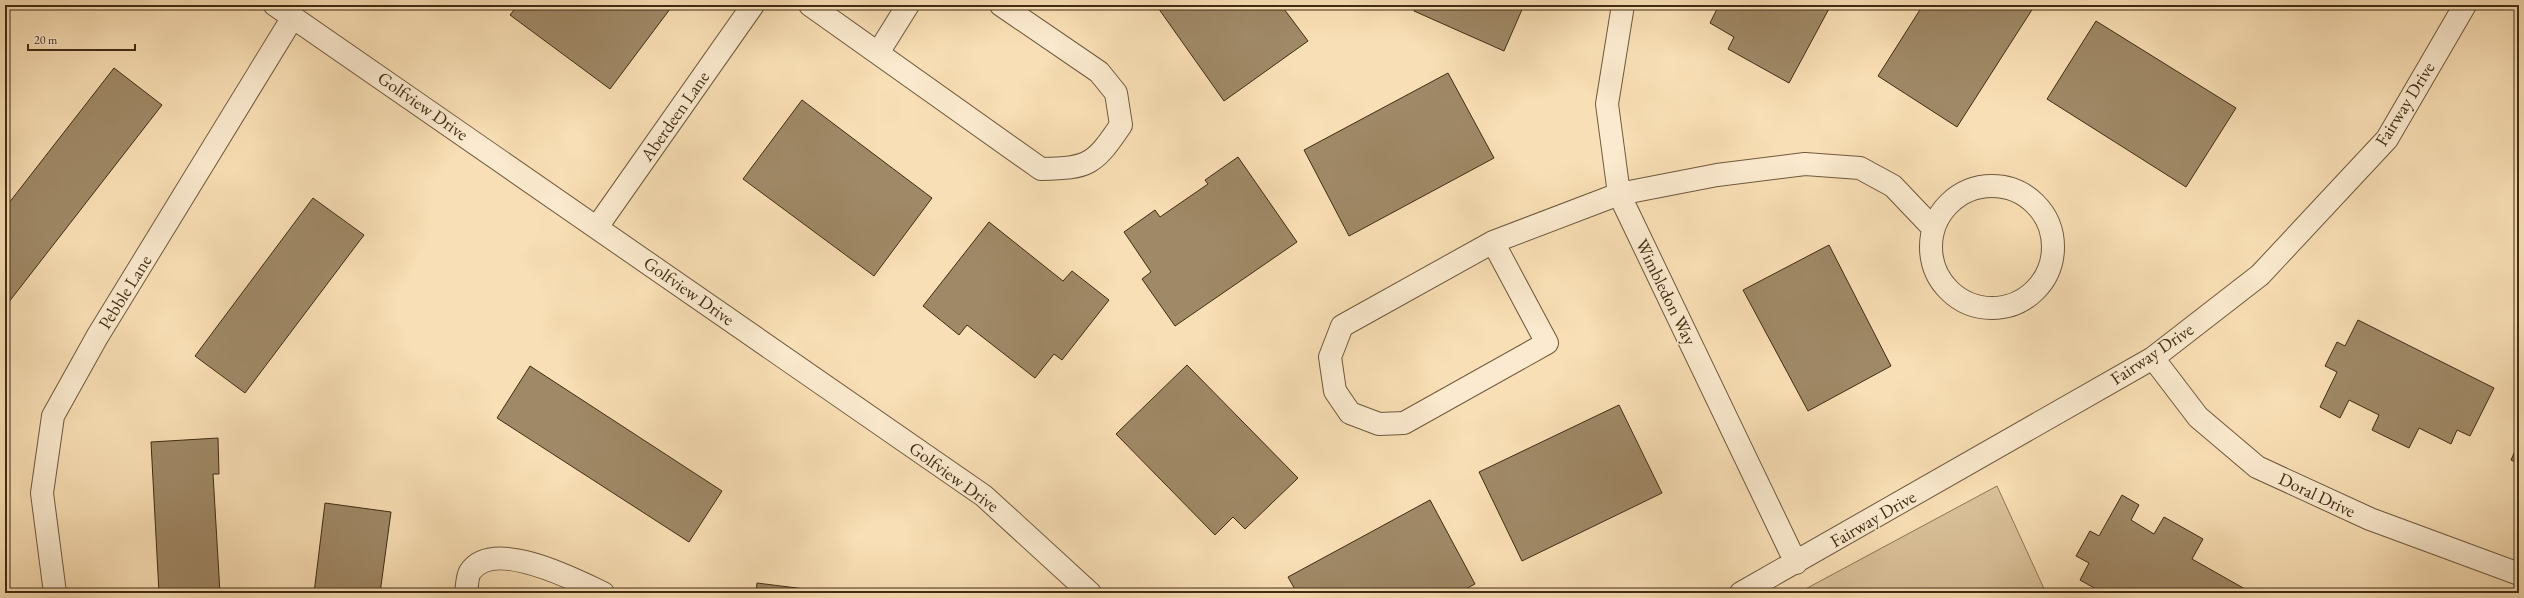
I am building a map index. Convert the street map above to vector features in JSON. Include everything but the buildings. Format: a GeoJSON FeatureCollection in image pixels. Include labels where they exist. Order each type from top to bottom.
{"type":"FeatureCollection","features":[{"type":"Feature","properties":{"kind":"street","name":"Golfview Drive"},"geometry":{"type":"LineString","coordinates":[[275,5],[984,496],[1090,593]]}},
{"type":"Feature","properties":{"kind":"street","name":"Aberdeen Lane"},"geometry":{"type":"LineString","coordinates":[[597,227],[753,5]]}},
{"type":"Feature","properties":{"kind":"street"},"geometry":{"type":"LineString","coordinates":[[810,5],[1041,170],[1076,168],[1102,154],[1121,125],[1116,93],[1099,72],[1001,5]]}},
{"type":"Feature","properties":{"kind":"street"},"geometry":{"type":"LineString","coordinates":[[878,53],[908,5]]}},
{"type":"Feature","properties":{"kind":"street","name":"Wimbledon Way"},"geometry":{"type":"LineString","coordinates":[[1623,5],[1607,104],[1619,194],[1796,563]]}},
{"type":"Feature","properties":{"kind":"street","name":"Fairway Drive"},"geometry":{"type":"LineString","coordinates":[[1741,593],[2153,358],[2260,275],[2387,139],[2465,5]]}},
{"type":"Feature","properties":{"kind":"street","name":"Pebble Lane"},"geometry":{"type":"LineString","coordinates":[[55,593],[42,493],[53,416],[97,337],[294,17]]}},
{"type":"Feature","properties":{"kind":"street"},"geometry":{"type":"LineString","coordinates":[[1493,242],[1547,343],[1404,423],[1379,424],[1350,413],[1335,391],[1330,356],[1342,326],[1493,242],[1619,194],[1717,175],[1805,164],[1860,168],[1893,186],[1933,228]]}},
{"type":"Feature","properties":{"kind":"street"},"geometry":{"type":"LineString","coordinates":[[1993,185],[2013,188],[2030,198],[2044,213],[2052,231],[2053,251],[2049,270],[2038,288],[2021,301],[2002,308],[1980,308],[1961,301],[1945,287],[1934,269],[1930,249],[1933,228],[1942,210],[1956,196],[1974,187],[1993,185]]}},
{"type":"Feature","properties":{"kind":"street","name":"Doral Drive"},"geometry":{"type":"LineString","coordinates":[[2153,358],[2198,417],[2257,467],[2370,519],[2519,574]]}},
{"type":"Feature","properties":{"kind":"street"},"geometry":{"type":"LineString","coordinates":[[466,593],[470,573],[480,562],[501,557],[556,570],[604,593]]}},
{"type":"Feature","properties":{"kind":"shaded area"},"geometry":{"type":"Polygon","coordinates":[[[1997,486],[2046,593],[1798,593],[1997,486]]]}}]}
